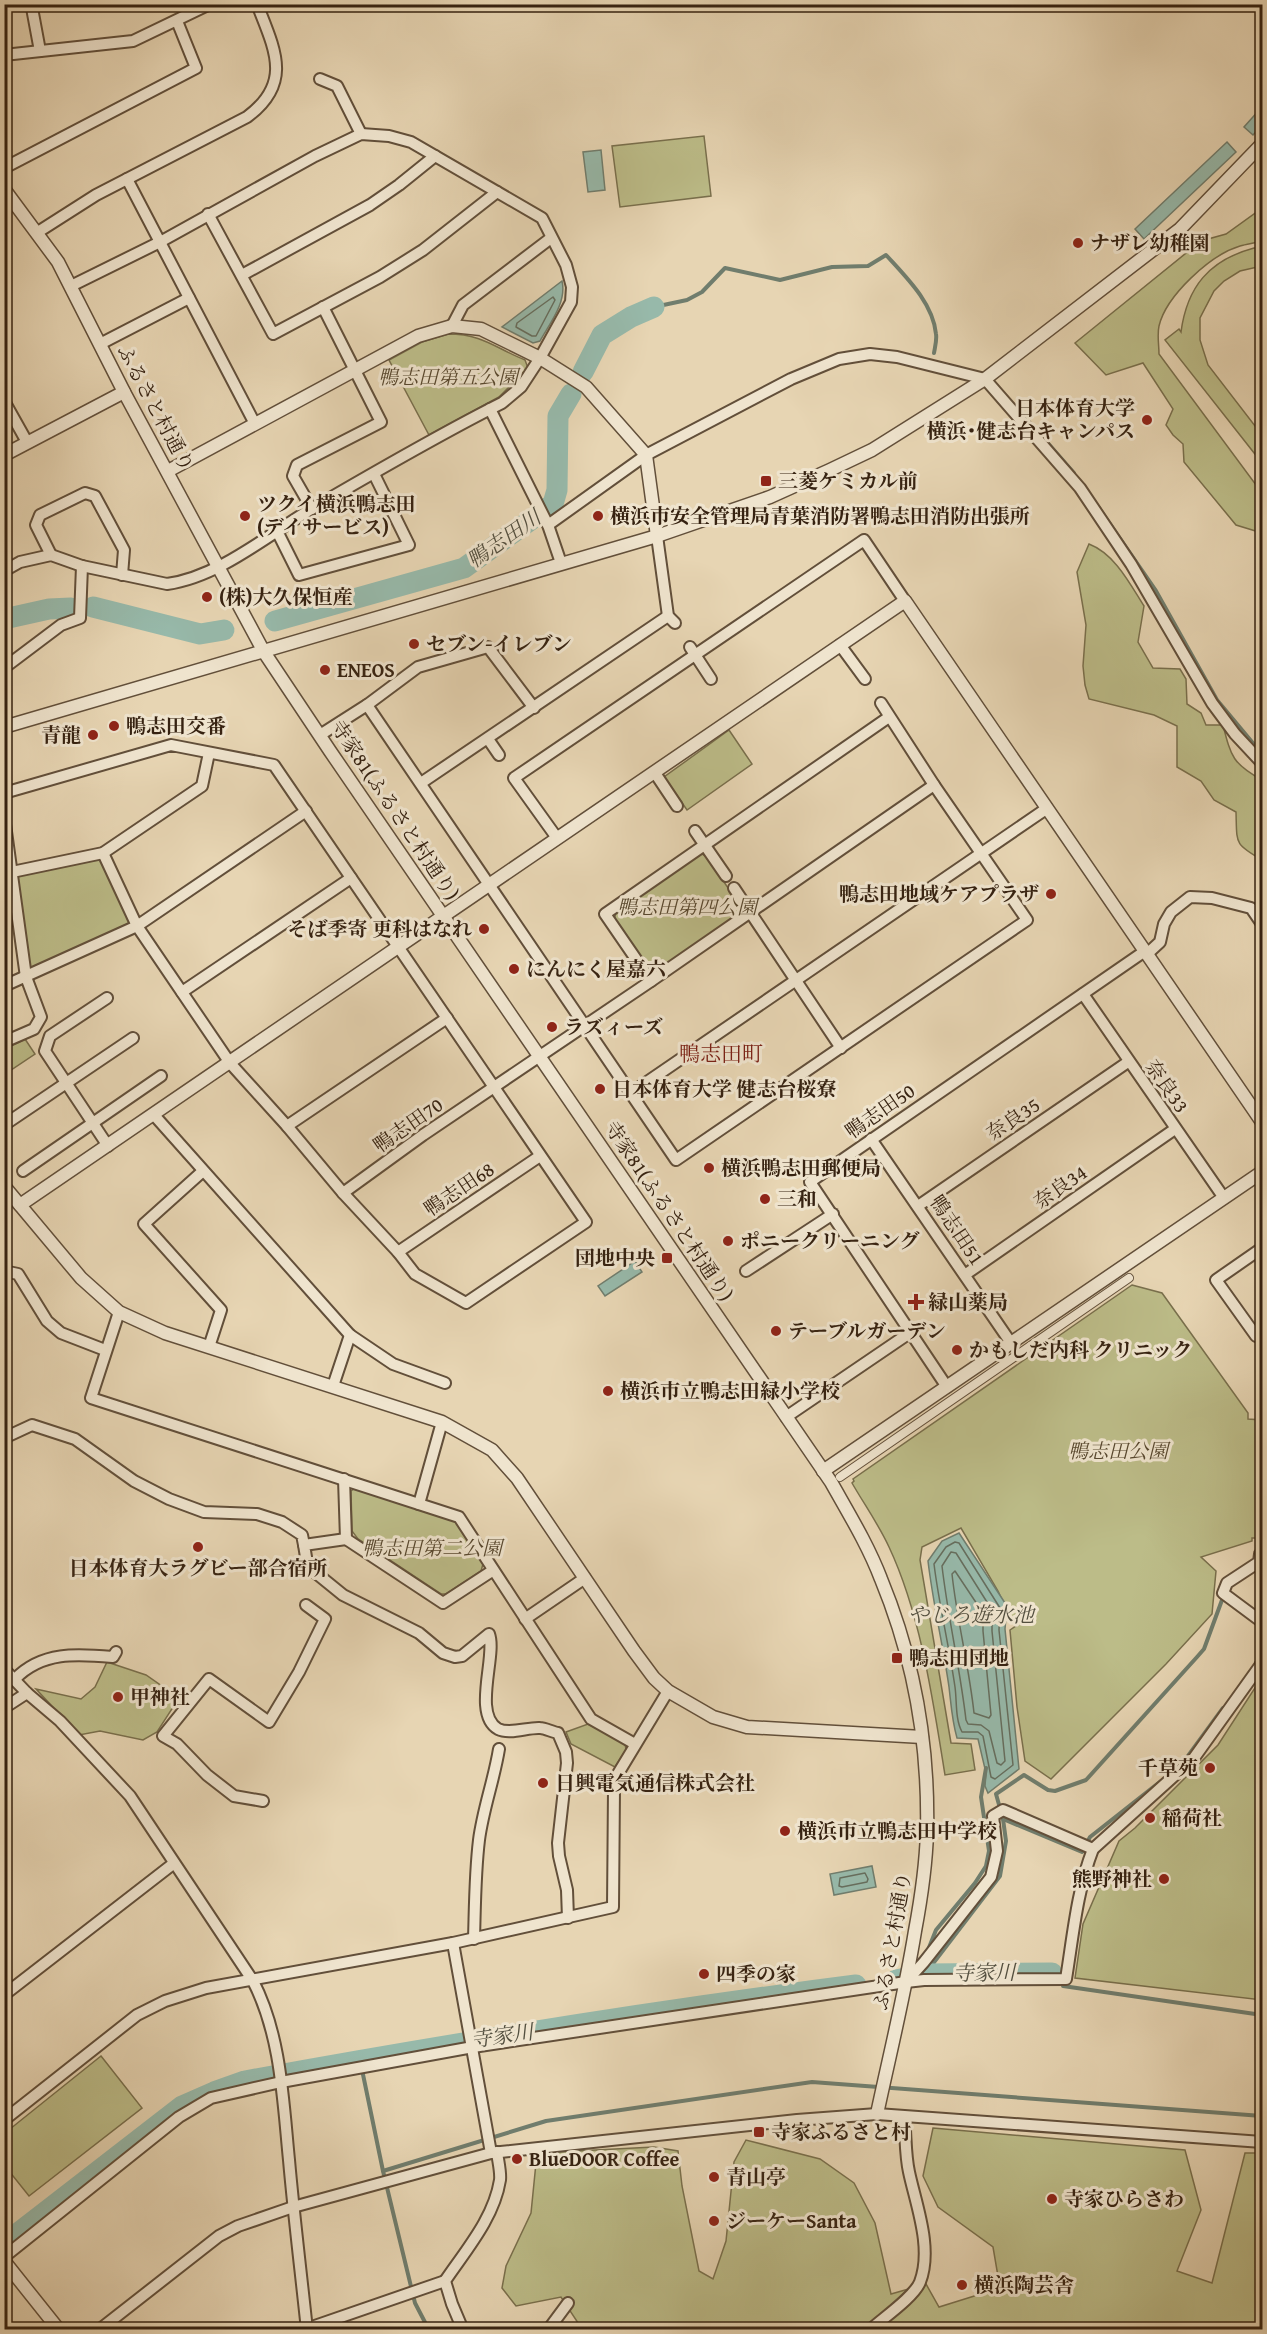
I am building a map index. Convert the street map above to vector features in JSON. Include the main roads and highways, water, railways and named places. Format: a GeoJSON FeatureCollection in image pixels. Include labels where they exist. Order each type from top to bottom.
{"type":"FeatureCollection","features":[{"type":"Feature","properties":{"kind":"water"},"geometry":{"type":"Polygon","coordinates":[[[1260,109],[1262,125],[1253,135],[1244,127],[1260,109]]]}},
{"type":"Feature","properties":{"kind":"water"},"geometry":{"type":"Polygon","coordinates":[[[1227,142],[1236,152],[1144,239],[1135,229],[1227,142]]]}},
{"type":"Feature","properties":{"kind":"water"},"geometry":{"type":"Polygon","coordinates":[[[601,150],[605,190],[588,192],[583,152],[601,150]]]}},
{"type":"Feature","properties":{"kind":"water"},"geometry":{"type":"Polygon","coordinates":[[[562,281],[560,304],[540,341],[533,343],[502,327],[562,281]]]}},
{"type":"Feature","properties":{"kind":"water"},"geometry":{"type":"Polygon","coordinates":[[[635,1261],[642,1272],[605,1296],[598,1286],[635,1261]]]}},
{"type":"Feature","properties":{"kind":"water","name":"やじろ遊水池"},"geometry":{"type":"Polygon","coordinates":[[[959,1533],[1007,1606],[1005,1629],[1019,1769],[988,1793],[978,1739],[957,1738],[955,1732],[928,1561],[942,1541],[959,1533]]]}},
{"type":"Feature","properties":{"kind":"water"},"geometry":{"type":"Polygon","coordinates":[[[872,1866],[876,1887],[834,1895],[830,1874],[872,1866]]]}},
{"type":"Feature","properties":{"kind":"waterway"},"geometry":{"type":"LineString","coordinates":[[654,307],[687,300],[702,292],[725,268],[780,280],[832,267],[868,266],[886,255],[917,291],[930,312],[936,336],[934,353]]}},
{"type":"Feature","properties":{"kind":"waterway","name":"鴨志田川"},"geometry":{"type":"LineString","coordinates":[[583,372],[602,335],[631,317],[654,307]]}},
{"type":"Feature","properties":{"kind":"waterway","name":"鴨志田川"},"geometry":{"type":"LineString","coordinates":[[275,621],[464,568],[553,504],[557,490],[558,416],[571,394]]}},
{"type":"Feature","properties":{"kind":"waterway"},"geometry":{"type":"LineString","coordinates":[[1033,426],[1074,473]]}},
{"type":"Feature","properties":{"kind":"waterway"},"geometry":{"type":"LineString","coordinates":[[1099,508],[1156,591],[1217,700],[1262,754]]}},
{"type":"Feature","properties":{"kind":"waterway","name":"鴨志田川"},"geometry":{"type":"LineString","coordinates":[[93,607],[200,634],[224,630]]}},
{"type":"Feature","properties":{"kind":"waterway","name":"鴨志田川"},"geometry":{"type":"LineString","coordinates":[[4,619],[49,609],[71,608]]}},
{"type":"Feature","properties":{"kind":"waterway"},"geometry":{"type":"LineString","coordinates":[[925,1974],[1000,1876],[1006,1841],[996,1794],[1024,1775],[1048,1790],[1055,1791],[1086,1780],[1204,1649],[1222,1600]]}},
{"type":"Feature","properties":{"kind":"waterway"},"geometry":{"type":"LineString","coordinates":[[1256,1663],[1262,1654]]}},
{"type":"Feature","properties":{"kind":"waterway"},"geometry":{"type":"LineString","coordinates":[[1185,1760],[1223,1708]]}},
{"type":"Feature","properties":{"kind":"waterway"},"geometry":{"type":"LineString","coordinates":[[928,1950],[936,1930],[986,1866],[989,1851],[981,1797],[986,1768]]}},
{"type":"Feature","properties":{"kind":"waterway"},"geometry":{"type":"LineString","coordinates":[[1003,1819],[1082,1852],[1090,1837],[1161,1781]]}},
{"type":"Feature","properties":{"kind":"waterway","name":"寺家川"},"geometry":{"type":"LineString","coordinates":[[896,1980],[925,1974],[1052,1973]]}},
{"type":"Feature","properties":{"kind":"waterway","name":"寺家川"},"geometry":{"type":"LineString","coordinates":[[4,2244],[182,2106],[245,2081],[550,2029],[856,1985]]}},
{"type":"Feature","properties":{"kind":"waterway","name":"寺家川"},"geometry":{"type":"LineString","coordinates":[[1063,1986],[1262,2015]]}},
{"type":"Feature","properties":{"kind":"waterway"},"geometry":{"type":"LineString","coordinates":[[360,2060],[383,2171],[415,2303],[429,2330]]}},
{"type":"Feature","properties":{"kind":"waterway"},"geometry":{"type":"LineString","coordinates":[[383,2171],[546,2121],[812,2082],[1262,2116]]}},
{"type":"Feature","properties":{"kind":"place","name":"ナザレ幼稚園"},"geometry":{"type":"Point","coordinates":[1078,243]}},
{"type":"Feature","properties":{"kind":"place","name":"日本体育大学 横浜･健志台キャンパス"},"geometry":{"type":"Point","coordinates":[1147,420]}},
{"type":"Feature","properties":{"kind":"place","name":"三菱ケミカル前"},"geometry":{"type":"Point","coordinates":[766,481]}},
{"type":"Feature","properties":{"kind":"place","name":"ツクイ横浜鴨志田 (デイサービス)"},"geometry":{"type":"Point","coordinates":[245,516]}},
{"type":"Feature","properties":{"kind":"place","name":"横浜市安全管理局青葉消防署鴨志田消防出張所"},"geometry":{"type":"Point","coordinates":[598,516]}},
{"type":"Feature","properties":{"kind":"place","name":"(株)大久保恒産"},"geometry":{"type":"Point","coordinates":[207,597]}},
{"type":"Feature","properties":{"kind":"place","name":"セブン-イレブン"},"geometry":{"type":"Point","coordinates":[414,644]}},
{"type":"Feature","properties":{"kind":"place","name":"ENEOS"},"geometry":{"type":"Point","coordinates":[325,670]}},
{"type":"Feature","properties":{"kind":"place","name":"鴨志田交番"},"geometry":{"type":"Point","coordinates":[114,726]}},
{"type":"Feature","properties":{"kind":"place","name":"青龍"},"geometry":{"type":"Point","coordinates":[93,735]}},
{"type":"Feature","properties":{"kind":"place","name":"鴨志田地域ケアプラザ"},"geometry":{"type":"Point","coordinates":[1051,894]}},
{"type":"Feature","properties":{"kind":"place","name":"そば季寄 更科はなれ"},"geometry":{"type":"Point","coordinates":[484,929]}},
{"type":"Feature","properties":{"kind":"place","name":"にんにく屋嘉六"},"geometry":{"type":"Point","coordinates":[514,969]}},
{"type":"Feature","properties":{"kind":"place","name":"ラズィーズ"},"geometry":{"type":"Point","coordinates":[552,1027]}},
{"type":"Feature","properties":{"kind":"place","name":"日本体育大学 健志台桜寮"},"geometry":{"type":"Point","coordinates":[600,1089]}},
{"type":"Feature","properties":{"kind":"place","name":"横浜鴨志田郵便局"},"geometry":{"type":"Point","coordinates":[709,1168]}},
{"type":"Feature","properties":{"kind":"place","name":"三和"},"geometry":{"type":"Point","coordinates":[765,1199]}},
{"type":"Feature","properties":{"kind":"place","name":"ポニークリーニング"},"geometry":{"type":"Point","coordinates":[728,1241]}},
{"type":"Feature","properties":{"kind":"place","name":"団地中央"},"geometry":{"type":"Point","coordinates":[667,1258]}},
{"type":"Feature","properties":{"kind":"place","name":"緑山薬局"},"geometry":{"type":"Point","coordinates":[916,1302]}},
{"type":"Feature","properties":{"kind":"place","name":"テーブルガーデン"},"geometry":{"type":"Point","coordinates":[776,1331]}},
{"type":"Feature","properties":{"kind":"place","name":"かもしだ内科 クリニック"},"geometry":{"type":"Point","coordinates":[957,1350]}},
{"type":"Feature","properties":{"kind":"place","name":"横浜市立鴨志田緑小学校"},"geometry":{"type":"Point","coordinates":[608,1391]}},
{"type":"Feature","properties":{"kind":"place","name":"日本体育大ラグビー部合宿所"},"geometry":{"type":"Point","coordinates":[198,1547]}},
{"type":"Feature","properties":{"kind":"place","name":"鴨志田団地"},"geometry":{"type":"Point","coordinates":[897,1658]}},
{"type":"Feature","properties":{"kind":"place","name":"甲神社"},"geometry":{"type":"Point","coordinates":[118,1697]}},
{"type":"Feature","properties":{"kind":"place","name":"千草苑"},"geometry":{"type":"Point","coordinates":[1210,1768]}},
{"type":"Feature","properties":{"kind":"place","name":"日興電気通信株式会社"},"geometry":{"type":"Point","coordinates":[543,1783]}},
{"type":"Feature","properties":{"kind":"place","name":"稲荷社"},"geometry":{"type":"Point","coordinates":[1150,1818]}},
{"type":"Feature","properties":{"kind":"place","name":"横浜市立鴨志田中学校"},"geometry":{"type":"Point","coordinates":[785,1831]}},
{"type":"Feature","properties":{"kind":"place","name":"熊野神社"},"geometry":{"type":"Point","coordinates":[1164,1879]}},
{"type":"Feature","properties":{"kind":"place","name":"四季の家"},"geometry":{"type":"Point","coordinates":[704,1974]}},
{"type":"Feature","properties":{"kind":"place","name":"寺家ふるさと村"},"geometry":{"type":"Point","coordinates":[759,2132]}},
{"type":"Feature","properties":{"kind":"place","name":"BlueDOOR Coffee"},"geometry":{"type":"Point","coordinates":[517,2159]}},
{"type":"Feature","properties":{"kind":"place","name":"青山亭"},"geometry":{"type":"Point","coordinates":[714,2177]}},
{"type":"Feature","properties":{"kind":"place","name":"寺家ひらさわ"},"geometry":{"type":"Point","coordinates":[1052,2199]}},
{"type":"Feature","properties":{"kind":"place","name":"ジーケーSanta"},"geometry":{"type":"Point","coordinates":[714,2221]}},
{"type":"Feature","properties":{"kind":"place","name":"横浜陶芸舎"},"geometry":{"type":"Point","coordinates":[962,2285]}},
{"type":"Feature","properties":{"kind":"district","name":"鴨志田町"},"geometry":{"type":"Point","coordinates":[721,1054]}},
{"type":"Feature","properties":{"kind":"park label","name":"鴨志田第五公園"},"geometry":{"type":"Point","coordinates":[448,377]}},
{"type":"Feature","properties":{"kind":"park label","name":"鴨志田第四公園"},"geometry":{"type":"Point","coordinates":[687,907]}},
{"type":"Feature","properties":{"kind":"park label","name":"鴨志田公園"},"geometry":{"type":"Point","coordinates":[1118,1451]}},
{"type":"Feature","properties":{"kind":"park label","name":"鴨志田第二公園"},"geometry":{"type":"Point","coordinates":[432,1548]}}]}
